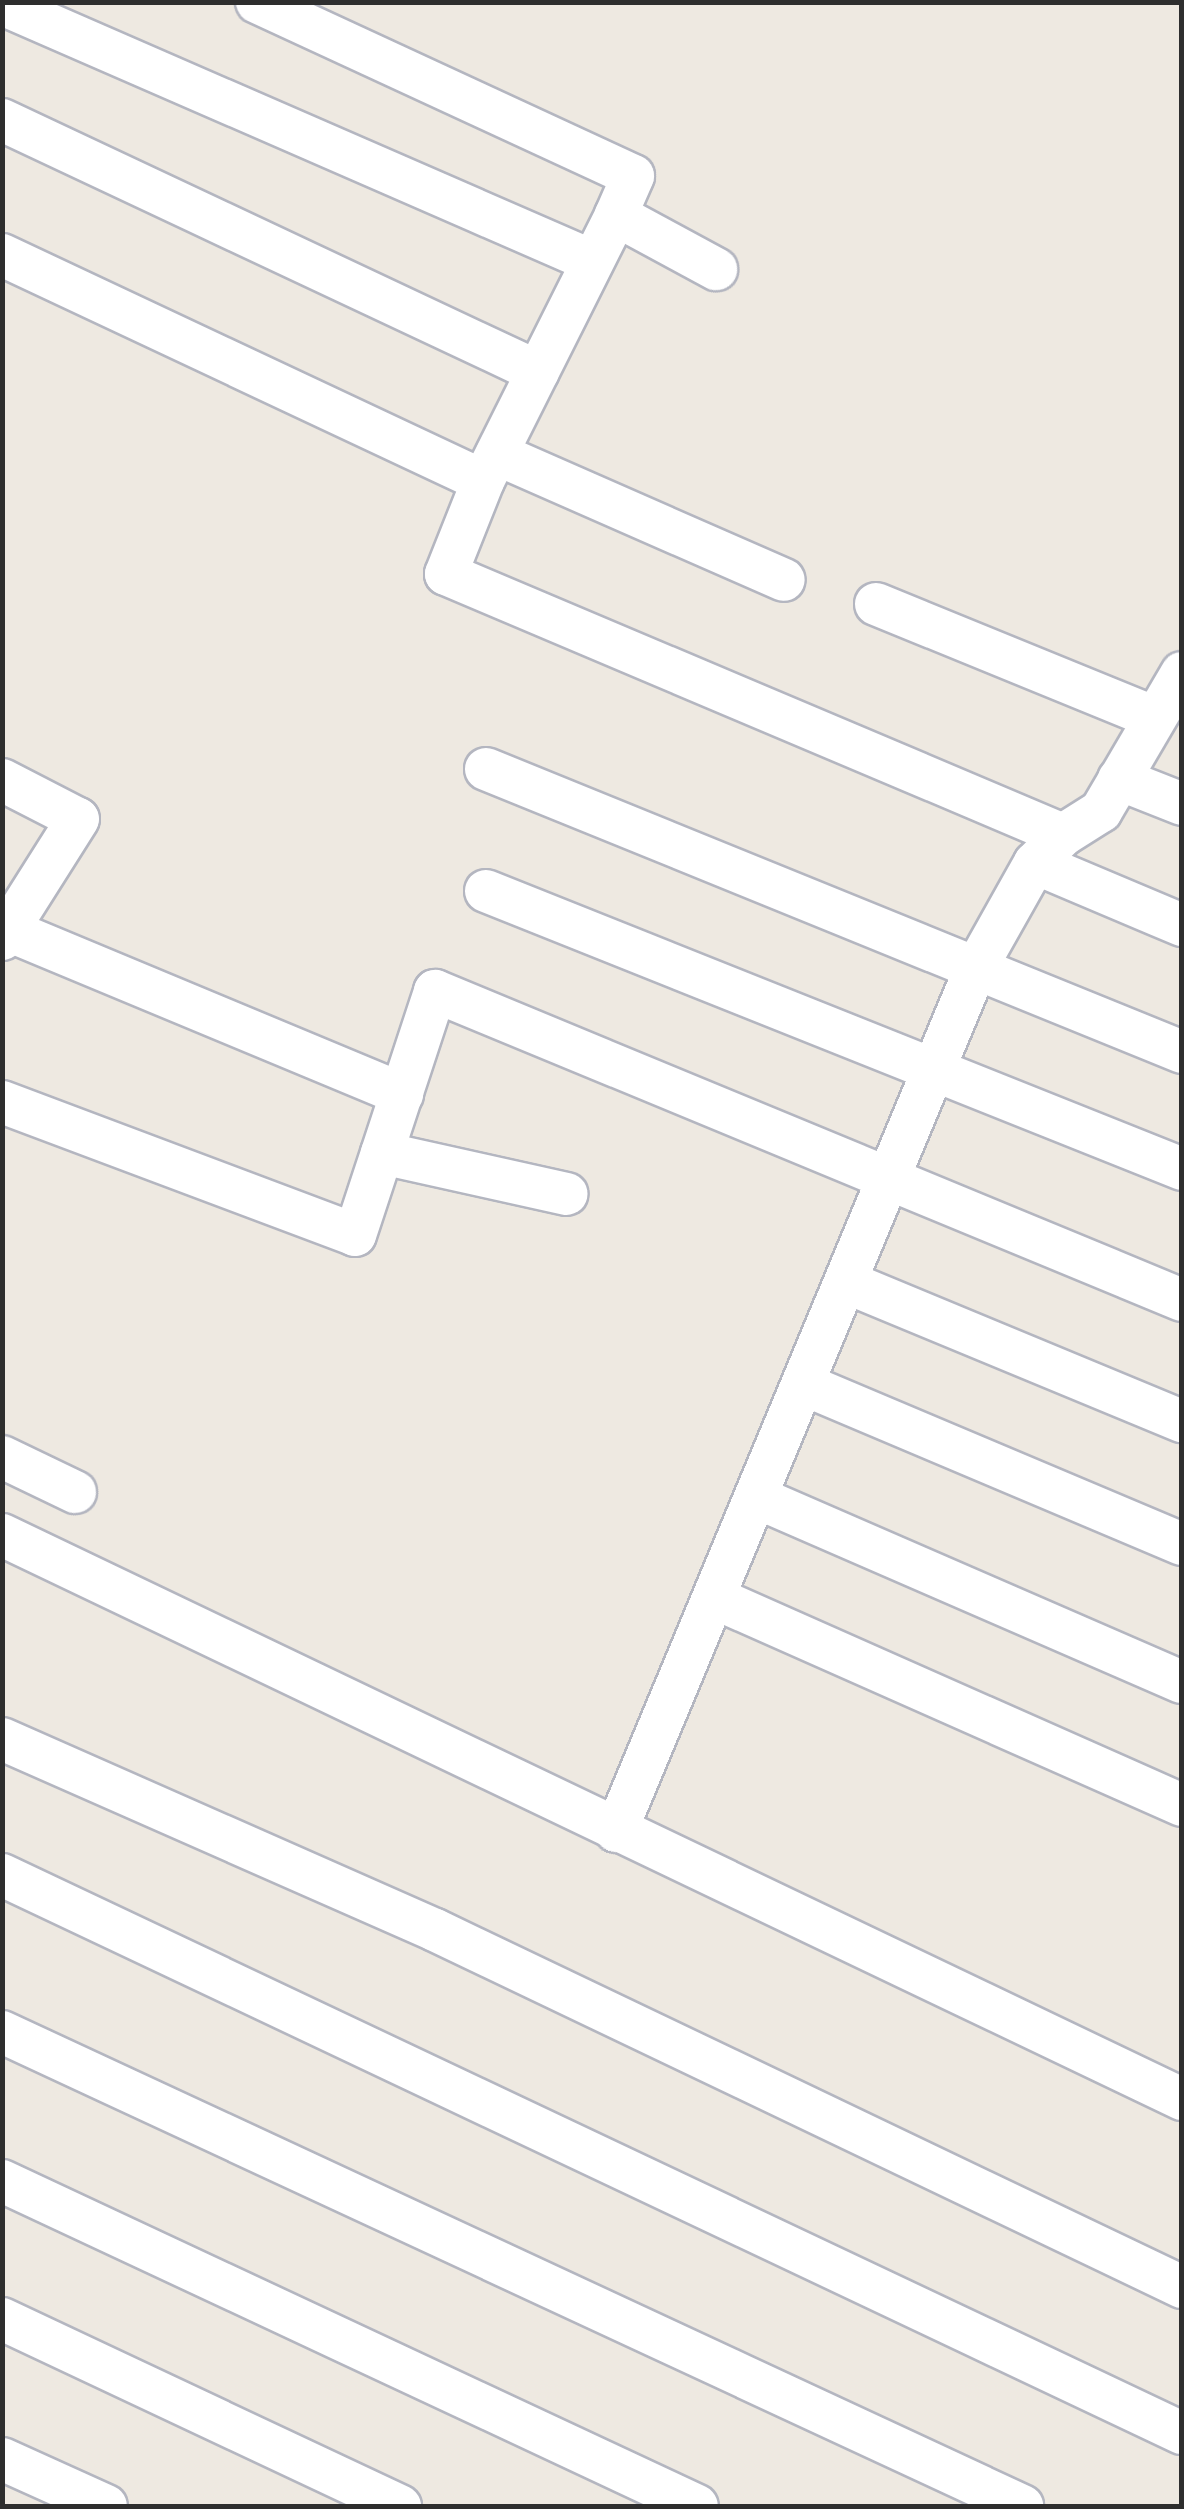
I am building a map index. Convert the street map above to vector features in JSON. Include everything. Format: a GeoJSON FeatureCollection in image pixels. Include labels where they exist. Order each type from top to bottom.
{"type":"FeatureCollection","features":[{"type":"Feature","properties":{"kind":"street"},"geometry":{"type":"LineString","coordinates":[[256,2],[633,176],[490,467],[446,574],[1049,849],[1182,925]]}},
{"type":"Feature","properties":{"kind":"street"},"geometry":{"type":"LineString","coordinates":[[2,4],[592,262]]}},
{"type":"Feature","properties":{"kind":"street"},"geometry":{"type":"LineString","coordinates":[[2,120],[538,372]]}},
{"type":"Feature","properties":{"kind":"street"},"geometry":{"type":"LineString","coordinates":[[616,215],[716,269]]}},
{"type":"Feature","properties":{"kind":"street"},"geometry":{"type":"LineString","coordinates":[[2,255],[490,467],[784,580]]}},
{"type":"Feature","properties":{"kind":"street"},"geometry":{"type":"LineString","coordinates":[[876,604],[1155,718]]}},
{"type":"Feature","properties":{"kind":"street"},"geometry":{"type":"LineString","coordinates":[[616,1831],[976,968],[1049,849],[1100,811],[1182,672]]}},
{"type":"Feature","properties":{"kind":"street"},"geometry":{"type":"LineString","coordinates":[[486,769],[1182,1052]]}},
{"type":"Feature","properties":{"kind":"street"},"geometry":{"type":"LineString","coordinates":[[1120,779],[1182,804]]}},
{"type":"Feature","properties":{"kind":"street"},"geometry":{"type":"LineString","coordinates":[[2,780],[78,819],[5,935],[402,1094]]}},
{"type":"Feature","properties":{"kind":"street"},"geometry":{"type":"LineString","coordinates":[[486,891],[1182,1170]]}},
{"type":"Feature","properties":{"kind":"street"},"geometry":{"type":"LineString","coordinates":[[2,1102],[355,1235],[436,992],[1182,1300]]}},
{"type":"Feature","properties":{"kind":"street"},"geometry":{"type":"LineString","coordinates":[[382,1154],[567,1194]]}},
{"type":"Feature","properties":{"kind":"street"},"geometry":{"type":"LineString","coordinates":[[846,1282],[1182,1421]]}},
{"type":"Feature","properties":{"kind":"street"},"geometry":{"type":"LineString","coordinates":[[803,1384],[1182,1544]]}},
{"type":"Feature","properties":{"kind":"street"},"geometry":{"type":"LineString","coordinates":[[2,1457],[74,1492]]}},
{"type":"Feature","properties":{"kind":"street"},"geometry":{"type":"LineString","coordinates":[[756,1497],[1182,1682]]}},
{"type":"Feature","properties":{"kind":"street"},"geometry":{"type":"LineString","coordinates":[[2,1535],[1182,2100]]}},
{"type":"Feature","properties":{"kind":"street"},"geometry":{"type":"LineString","coordinates":[[715,1598],[1182,1806]]}},
{"type":"Feature","properties":{"kind":"street"},"geometry":{"type":"LineString","coordinates":[[2,1739],[452,1939],[1182,2287]]}},
{"type":"Feature","properties":{"kind":"street"},"geometry":{"type":"LineString","coordinates":[[2,1875],[1182,2432]]}},
{"type":"Feature","properties":{"kind":"street"},"geometry":{"type":"LineString","coordinates":[[2,2032],[1022,2506]]}},
{"type":"Feature","properties":{"kind":"street"},"geometry":{"type":"LineString","coordinates":[[2,2181],[697,2506]]}},
{"type":"Feature","properties":{"kind":"street"},"geometry":{"type":"LineString","coordinates":[[2,2318],[400,2506]]}},
{"type":"Feature","properties":{"kind":"street"},"geometry":{"type":"LineString","coordinates":[[2,2459],[106,2506]]}}]}
